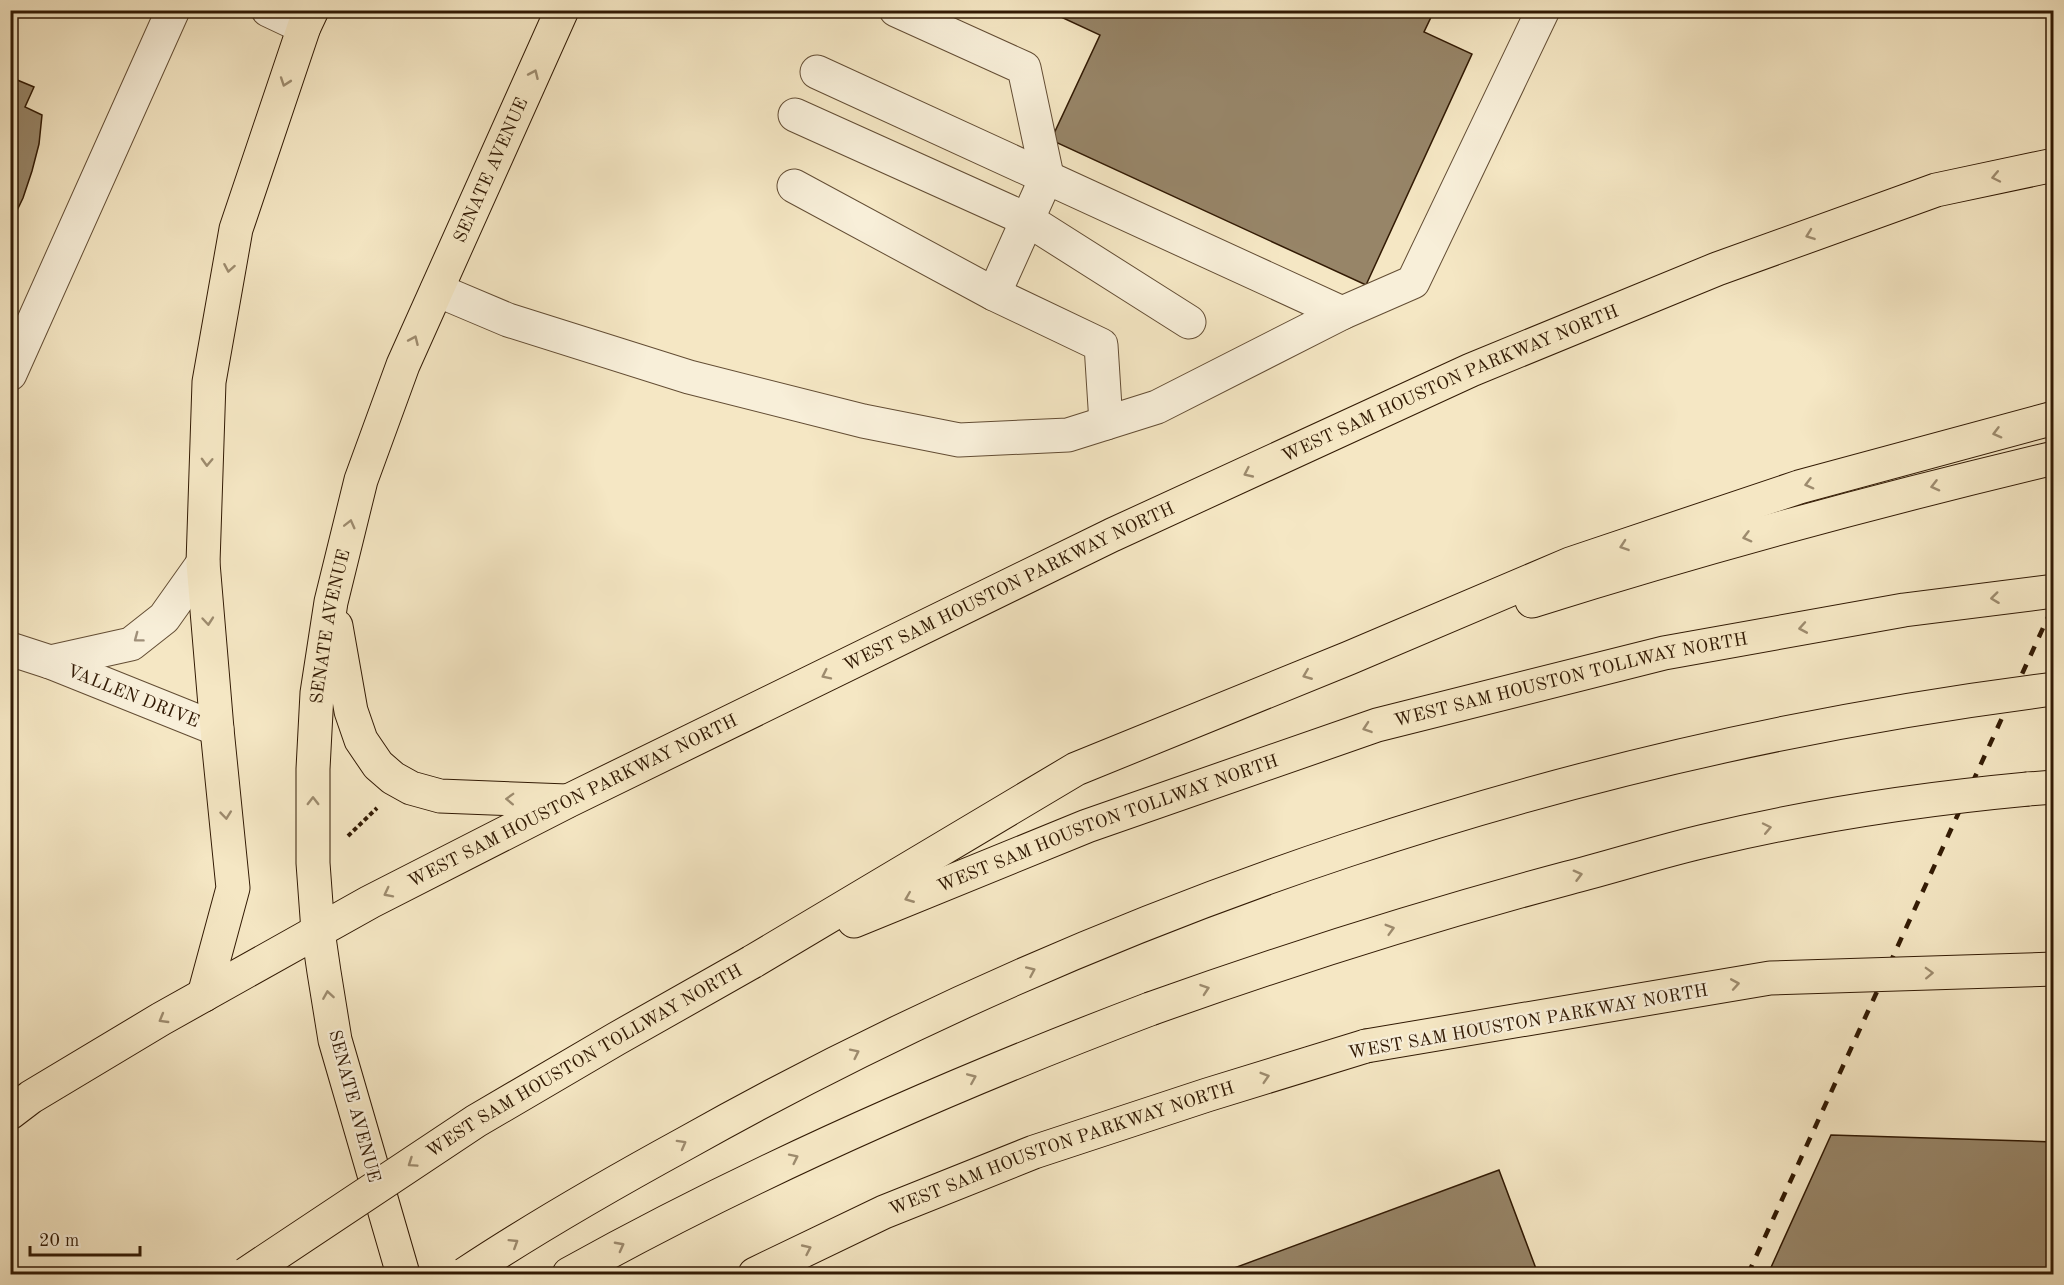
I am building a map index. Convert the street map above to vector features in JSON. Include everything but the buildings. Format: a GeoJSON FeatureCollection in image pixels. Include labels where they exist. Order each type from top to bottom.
{"type":"FeatureCollection","features":[{"type":"Feature","properties":{"kind":"main road","name":"SENATE AVENUE"},"geometry":{"type":"LineString","coordinates":[[403,1275],[335,1040],[318,931],[313,863],[313,769],[317,693],[331,602],[361,480],[403,365],[562,10]]}},
{"type":"Feature","properties":{"kind":"main road"},"geometry":{"type":"LineString","coordinates":[[204,995],[233,888],[203,563],[209,382],[236,229],[308,19]]}},
{"type":"Feature","properties":{"kind":"main road","name":"WEST SAM HOUSTON PARKWAY NORTH"},"geometry":{"type":"LineString","coordinates":[[10,1113],[31,1097],[204,995],[370,902],[568,801],[1112,535],[1511,353],[1717,269],[1936,190],[2054,165]]}},
{"type":"Feature","properties":{"kind":"main road"},"geometry":{"type":"LineString","coordinates":[[752,962],[1076,769],[1349,658],[1570,564],[1799,487],[2054,418]]}},
{"type":"Feature","properties":{"kind":"main road"},"geometry":{"type":"LineString","coordinates":[[1349,658],[1644,566],[1895,496],[2054,458]]}},
{"type":"Feature","properties":{"kind":"main road","name":"WEST SAM HOUSTON TOLLWAY NORTH"},"geometry":{"type":"LineString","coordinates":[[246,1275],[476,1121],[752,962],[1087,826],[1377,725],[1664,653],[1904,610],[2054,591]]}},
{"type":"Feature","properties":{"kind":"main road"},"geometry":{"type":"LineString","coordinates":[[331,602],[351,711],[361,740],[378,765],[393,778],[411,788],[440,796],[568,801]]}},
{"type":"Feature","properties":{"kind":"main road"},"geometry":{"type":"LineString","coordinates":[[465,1275],[602,1190],[777,1092],[956,1005],[1078,951],[1202,902],[1390,836],[1519,798],[1648,764],[1845,722],[2054,689]]}},
{"type":"Feature","properties":{"kind":"main road"},"geometry":{"type":"LineString","coordinates":[[569,1275],[645,1233],[763,1173],[945,1090],[1105,1026],[1262,969],[1522,890],[1707,840],[1905,803],[2054,787]]}},
{"type":"Feature","properties":{"kind":"main road","name":"WEST SAM HOUSTON PARKWAY NORTH"},"geometry":{"type":"LineString","coordinates":[[755,1275],[885,1212],[1034,1152],[1366,1046],[1770,978],[2054,969]]}},
{"type":"Feature","properties":{"kind":"street"},"geometry":{"type":"LineString","coordinates":[[10,374],[173,10]]}},
{"type":"Feature","properties":{"kind":"street"},"geometry":{"type":"LineString","coordinates":[[268,10],[308,19]]}},
{"type":"Feature","properties":{"kind":"street"},"geometry":{"type":"LineString","coordinates":[[896,10],[1024,68],[1047,176],[994,294]]}},
{"type":"Feature","properties":{"kind":"street"},"geometry":{"type":"LineString","coordinates":[[436,290],[508,320],[689,377],[863,421],[959,440],[1068,435],[1156,407],[1342,313],[1413,282],[1543,10]]}},
{"type":"Feature","properties":{"kind":"street"},"geometry":{"type":"LineString","coordinates":[[817,72],[1342,313]]}},
{"type":"Feature","properties":{"kind":"street"},"geometry":{"type":"LineString","coordinates":[[795,115],[1028,220],[1190,322]]}},
{"type":"Feature","properties":{"kind":"street"},"geometry":{"type":"LineString","coordinates":[[794,186],[994,294],[1101,345],[1106,423]]}},
{"type":"Feature","properties":{"kind":"street","name":"VALLEN DRIVE"},"geometry":{"type":"LineString","coordinates":[[50,662],[131,644],[164,618],[203,563]]}},
{"type":"Feature","properties":{"kind":"street","name":"VALLEN DRIVE"},"geometry":{"type":"LineString","coordinates":[[10,649],[50,662],[217,729]]}},
{"type":"Feature","properties":{"kind":"path"},"geometry":{"type":"LineString","coordinates":[[341,843],[379,806]]}},
{"type":"Feature","properties":{"kind":"railway"},"geometry":{"type":"LineString","coordinates":[[1748,1274],[2054,604]]}}]}
